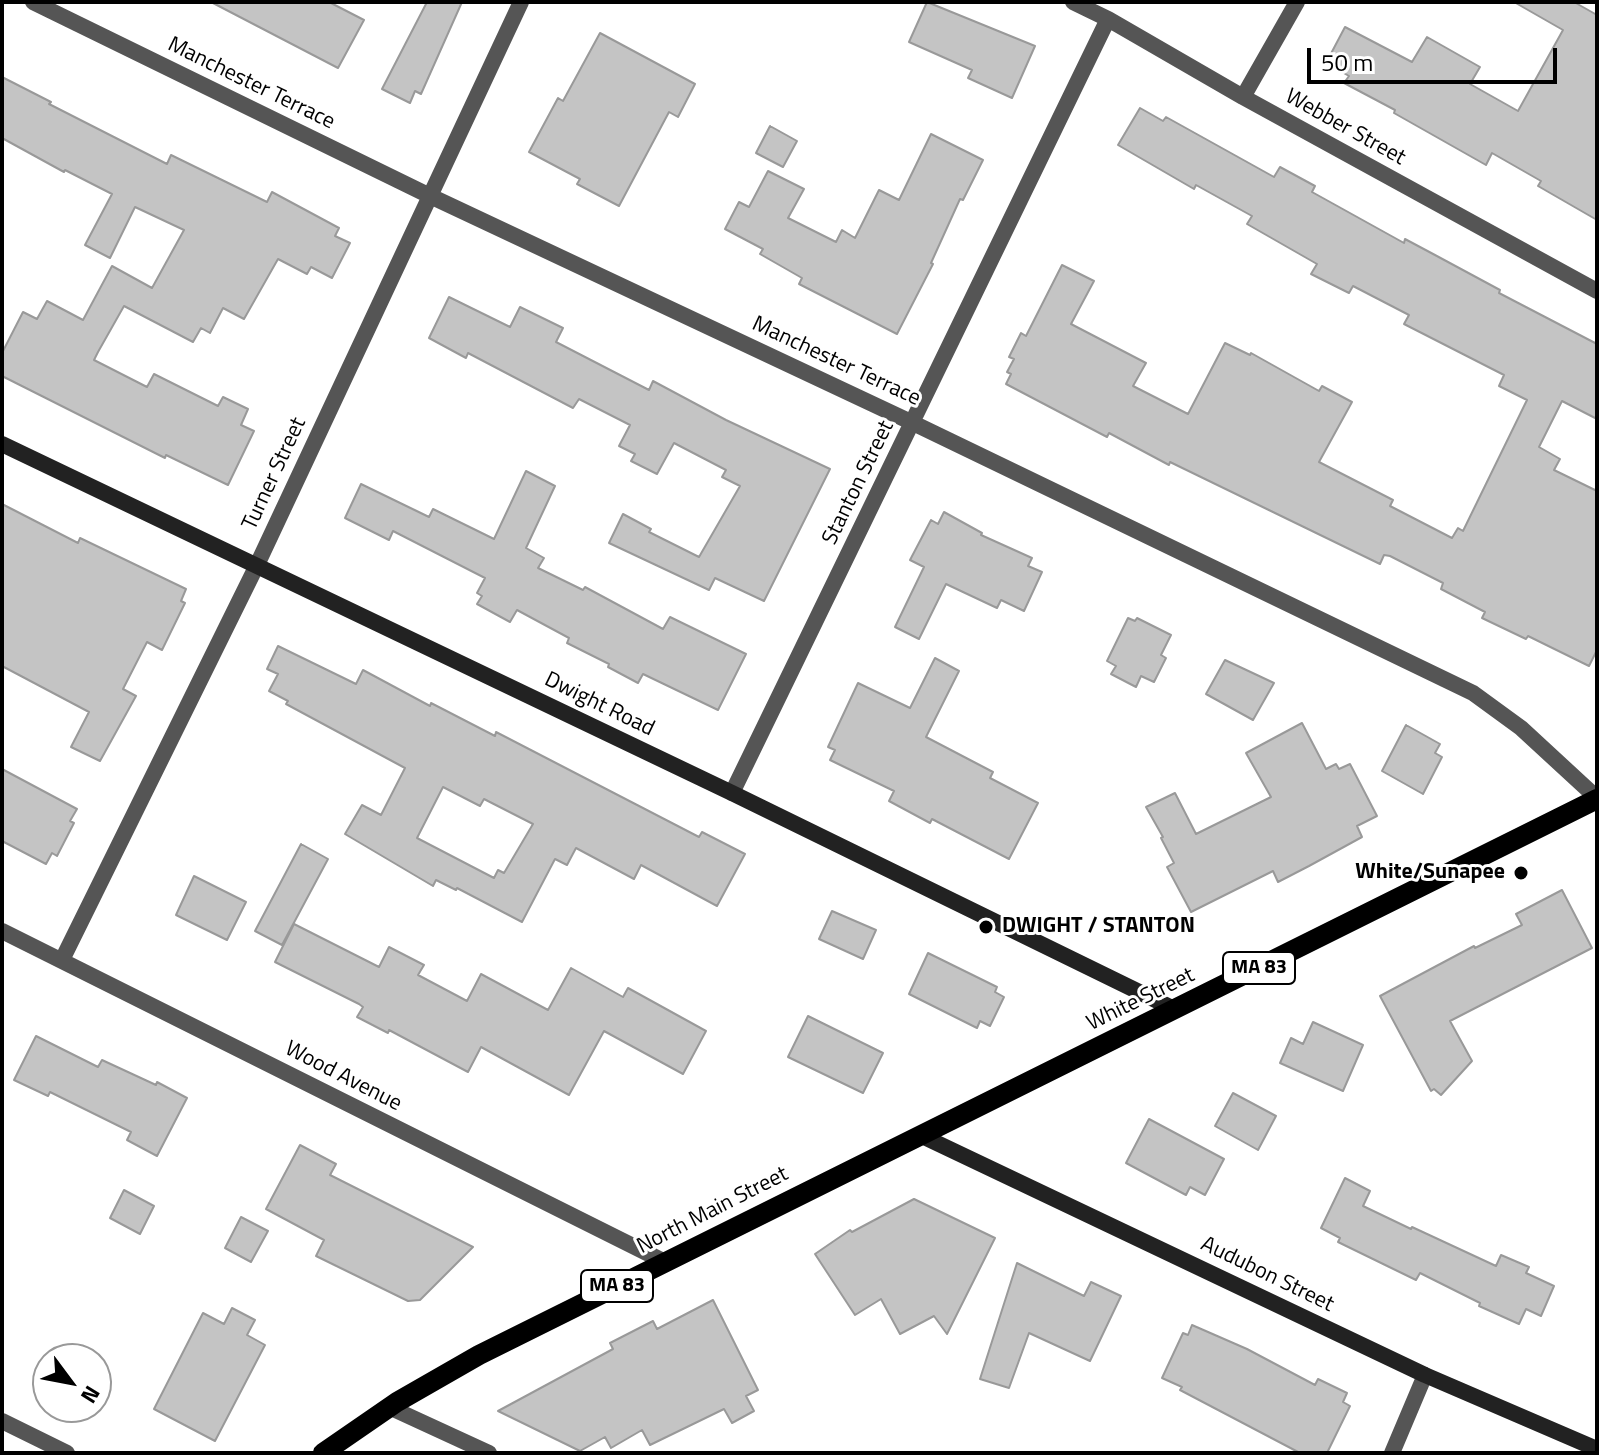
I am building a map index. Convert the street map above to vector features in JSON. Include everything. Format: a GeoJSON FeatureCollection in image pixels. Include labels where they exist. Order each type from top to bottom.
{"type":"FeatureCollection","features":[{"type":"Feature","properties":{"kind":"main road","name":"Dwight Road"},"geometry":{"type":"LineString","coordinates":[[2,444],[732,793],[1176,1010]]}},
{"type":"Feature","properties":{"kind":"main road","name":"White Street"},"geometry":{"type":"LineString","coordinates":[[920,1135],[1597,798]]}},
{"type":"Feature","properties":{"kind":"main road","name":"North Main Street"},"geometry":{"type":"LineString","coordinates":[[323,1453],[389,1407],[479,1355],[920,1135]]}},
{"type":"Feature","properties":{"kind":"main road","name":"Audubon Street"},"geometry":{"type":"LineString","coordinates":[[920,1135],[1425,1375],[1597,1449]]}},
{"type":"Feature","properties":{"kind":"street","name":"Manchester Terrace"},"geometry":{"type":"LineString","coordinates":[[33,2],[428,195],[913,423],[1473,693],[1521,728],[1597,798]]}},
{"type":"Feature","properties":{"kind":"street","name":"Turner Street"},"geometry":{"type":"LineString","coordinates":[[62,960],[257,565],[521,2]]}},
{"type":"Feature","properties":{"kind":"street","name":"Webber Street"},"geometry":{"type":"LineString","coordinates":[[1073,2],[1597,291]]}},
{"type":"Feature","properties":{"kind":"street"},"geometry":{"type":"LineString","coordinates":[[1243,97],[1297,2]]}},
{"type":"Feature","properties":{"kind":"street","name":"Stanton Street"},"geometry":{"type":"LineString","coordinates":[[732,793],[1108,19]]}},
{"type":"Feature","properties":{"kind":"street","name":"Wood Avenue"},"geometry":{"type":"LineString","coordinates":[[2,931],[665,1262]]}},
{"type":"Feature","properties":{"kind":"street"},"geometry":{"type":"LineString","coordinates":[[1392,1453],[1425,1375]]}},
{"type":"Feature","properties":{"kind":"street"},"geometry":{"type":"LineString","coordinates":[[389,1407],[489,1453]]}},
{"type":"Feature","properties":{"kind":"street"},"geometry":{"type":"LineString","coordinates":[[2,1421],[67,1453]]}},
{"type":"Feature","properties":{"kind":"building"},"geometry":{"type":"Polygon","coordinates":[[[211,2],[329,2],[364,20],[338,68],[211,2]]]}},
{"type":"Feature","properties":{"kind":"building"},"geometry":{"type":"Polygon","coordinates":[[[427,2],[462,2],[421,94],[415,91],[410,103],[382,89],[427,2]]]}},
{"type":"Feature","properties":{"kind":"building"},"geometry":{"type":"Polygon","coordinates":[[[927,2],[1035,46],[1012,98],[968,78],[972,70],[909,42],[927,2]]]}},
{"type":"Feature","properties":{"kind":"building"},"geometry":{"type":"Polygon","coordinates":[[[1514,2],[1574,2],[1597,15],[1597,220],[1538,186],[1541,181],[1492,153],[1486,165],[1394,113],[1395,110],[1344,83],[1349,76],[1326,63],[1345,27],[1412,62],[1427,37],[1480,67],[1470,84],[1518,111],[1563,30],[1514,2]]]}},
{"type":"Feature","properties":{"kind":"building"},"geometry":{"type":"Polygon","coordinates":[[[600,33],[695,84],[678,117],[669,112],[619,206],[577,184],[580,179],[529,152],[558,98],[563,101],[600,33]]]}},
{"type":"Feature","properties":{"kind":"building"},"geometry":{"type":"Polygon","coordinates":[[[2,77],[167,164],[171,155],[267,202],[272,192],[339,228],[335,236],[350,243],[332,278],[311,267],[307,274],[278,259],[244,319],[223,308],[210,333],[201,328],[193,342],[124,306],[98,352],[94,360],[147,387],[154,374],[218,406],[223,397],[248,409],[241,425],[254,431],[228,485],[166,455],[165,458],[2,376],[2,353],[23,312],[37,319],[47,301],[83,320],[112,266],[152,288],[184,230],[135,207],[110,258],[85,245],[112,194],[2,138],[2,77]]]}},
{"type":"Feature","properties":{"kind":"building"},"geometry":{"type":"Polygon","coordinates":[[[1140,108],[1163,121],[1166,117],[1274,177],[1280,167],[1315,186],[1312,192],[1597,344],[1597,419],[1562,401],[1539,447],[1560,459],[1554,470],[1597,491],[1597,650],[1589,666],[1528,636],[1526,639],[1482,618],[1485,612],[1441,589],[1443,583],[1390,556],[1384,555],[1380,564],[1170,462],[1169,465],[1109,433],[1107,437],[1006,384],[1011,374],[1007,372],[1014,359],[1009,357],[1021,333],[1026,336],[1062,265],[1094,281],[1071,324],[1146,363],[1133,386],[1188,414],[1225,343],[1251,353],[1319,391],[1322,386],[1352,402],[1319,462],[1393,500],[1390,506],[1452,538],[1458,528],[1463,531],[1527,400],[1499,386],[1504,375],[1404,324],[1409,315],[1353,286],[1349,293],[1311,274],[1317,264],[1247,224],[1252,216],[1196,185],[1194,189],[1118,145],[1140,108]]]}},
{"type":"Feature","properties":{"kind":"building"},"geometry":{"type":"Polygon","coordinates":[[[770,126],[797,141],[783,167],[756,153],[770,126]]]}},
{"type":"Feature","properties":{"kind":"building"},"geometry":{"type":"Polygon","coordinates":[[[931,134],[983,160],[963,200],[960,199],[933,264],[897,334],[799,284],[802,278],[760,254],[763,249],[725,229],[739,202],[749,207],[768,171],[804,189],[788,218],[836,242],[842,230],[855,238],[879,190],[899,200],[931,134]]]}},
{"type":"Feature","properties":{"kind":"building"},"geometry":{"type":"Polygon","coordinates":[[[449,297],[510,327],[520,307],[563,328],[556,342],[649,390],[653,381],[726,420],[830,469],[764,601],[715,578],[709,590],[609,543],[623,514],[651,529],[649,532],[699,557],[740,486],[722,477],[726,470],[674,443],[657,474],[631,461],[635,454],[619,446],[630,425],[579,399],[573,408],[468,353],[466,358],[429,338],[449,297]]]}},
{"type":"Feature","properties":{"kind":"building"},"geometry":{"type":"Polygon","coordinates":[[[526,471],[555,486],[526,548],[544,558],[538,568],[583,590],[585,587],[663,629],[670,617],[746,654],[718,710],[643,674],[638,683],[567,643],[569,638],[517,610],[510,622],[477,604],[482,596],[477,593],[485,578],[393,531],[389,540],[345,518],[361,484],[429,517],[433,509],[494,539],[526,471]]]}},
{"type":"Feature","properties":{"kind":"building"},"geometry":{"type":"Polygon","coordinates":[[[2,504],[78,543],[80,538],[186,589],[181,601],[185,603],[162,650],[147,642],[123,689],[136,696],[100,761],[71,747],[89,712],[2,666],[2,504]]]}},
{"type":"Feature","properties":{"kind":"building"},"geometry":{"type":"Polygon","coordinates":[[[944,512],[981,535],[1032,558],[1028,566],[1042,572],[1024,611],[1001,600],[997,608],[946,584],[919,639],[895,627],[924,567],[910,560],[931,520],[938,524],[944,512]]]}},
{"type":"Feature","properties":{"kind":"building"},"geometry":{"type":"Polygon","coordinates":[[[1128,618],[1135,621],[1137,618],[1171,635],[1161,655],[1166,658],[1154,682],[1141,676],[1136,687],[1111,674],[1116,666],[1107,661],[1128,618]]]}},
{"type":"Feature","properties":{"kind":"building"},"geometry":{"type":"Polygon","coordinates":[[[278,646],[356,684],[363,670],[430,706],[431,703],[495,736],[496,732],[699,837],[702,832],[745,854],[717,906],[641,865],[634,879],[576,848],[567,865],[555,859],[522,922],[457,888],[436,880],[433,886],[345,834],[362,805],[381,815],[405,768],[286,704],[288,701],[269,691],[278,674],[267,669],[278,646]],[[443,787],[417,838],[494,878],[498,870],[504,873],[533,824],[484,799],[480,806],[443,787]]]}},
{"type":"Feature","properties":{"kind":"building"},"geometry":{"type":"Polygon","coordinates":[[[935,658],[959,671],[926,737],[993,772],[990,778],[1038,803],[1009,859],[932,819],[930,823],[889,801],[894,791],[830,760],[835,750],[828,747],[858,683],[910,708],[935,658]]]}},
{"type":"Feature","properties":{"kind":"building"},"geometry":{"type":"Polygon","coordinates":[[[1225,660],[1274,683],[1253,720],[1206,694],[1225,660]]]}},
{"type":"Feature","properties":{"kind":"building"},"geometry":{"type":"Polygon","coordinates":[[[1302,723],[1326,769],[1336,764],[1339,769],[1350,764],[1377,816],[1357,826],[1362,837],[1278,882],[1273,871],[1191,912],[1167,867],[1174,863],[1146,807],[1175,793],[1196,834],[1271,797],[1246,753],[1302,723]]]}},
{"type":"Feature","properties":{"kind":"building"},"geometry":{"type":"Polygon","coordinates":[[[1406,725],[1440,744],[1435,753],[1442,757],[1423,794],[1382,771],[1406,725]]]}},
{"type":"Feature","properties":{"kind":"building"},"geometry":{"type":"Polygon","coordinates":[[[2,769],[77,809],[70,821],[74,823],[57,856],[52,853],[46,864],[2,841],[2,769]]]}},
{"type":"Feature","properties":{"kind":"building"},"geometry":{"type":"Polygon","coordinates":[[[301,844],[328,859],[282,945],[255,931],[301,844]]]}},
{"type":"Feature","properties":{"kind":"building"},"geometry":{"type":"Polygon","coordinates":[[[194,876],[246,902],[227,940],[176,915],[194,876]]]}},
{"type":"Feature","properties":{"kind":"building"},"geometry":{"type":"Polygon","coordinates":[[[1562,890],[1592,948],[1450,1021],[1472,1061],[1441,1095],[1434,1089],[1431,1091],[1380,996],[1474,946],[1522,925],[1516,914],[1562,890]]]}},
{"type":"Feature","properties":{"kind":"building"},"geometry":{"type":"Polygon","coordinates":[[[832,911],[876,930],[863,959],[819,939],[832,911]]]}},
{"type":"Feature","properties":{"kind":"building"},"geometry":{"type":"Polygon","coordinates":[[[294,924],[379,967],[389,947],[424,965],[418,975],[467,1001],[481,974],[548,1010],[571,968],[623,997],[628,988],[706,1031],[683,1074],[604,1031],[569,1095],[481,1047],[468,1072],[389,1030],[388,1033],[357,1017],[363,1007],[359,1004],[275,962],[294,924]]]}},
{"type":"Feature","properties":{"kind":"building"},"geometry":{"type":"Polygon","coordinates":[[[928,953],[997,987],[995,992],[1004,997],[990,1026],[980,1021],[977,1028],[909,994],[928,953]]]}},
{"type":"Feature","properties":{"kind":"building"},"geometry":{"type":"Polygon","coordinates":[[[808,1016],[883,1053],[863,1093],[788,1057],[808,1016]]]}},
{"type":"Feature","properties":{"kind":"building"},"geometry":{"type":"Polygon","coordinates":[[[1313,1022],[1363,1045],[1343,1091],[1280,1063],[1291,1038],[1303,1044],[1313,1022]]]}},
{"type":"Feature","properties":{"kind":"building"},"geometry":{"type":"Polygon","coordinates":[[[36,1036],[98,1067],[102,1060],[187,1098],[157,1156],[127,1140],[131,1132],[50,1092],[48,1096],[14,1080],[36,1036]]]}},
{"type":"Feature","properties":{"kind":"building"},"geometry":{"type":"Polygon","coordinates":[[[1233,1093],[1276,1116],[1258,1150],[1215,1126],[1233,1093]]]}},
{"type":"Feature","properties":{"kind":"building"},"geometry":{"type":"Polygon","coordinates":[[[1149,1119],[1224,1159],[1205,1195],[1190,1187],[1186,1195],[1126,1163],[1149,1119]]]}},
{"type":"Feature","properties":{"kind":"building"},"geometry":{"type":"Polygon","coordinates":[[[300,1145],[336,1164],[330,1175],[473,1247],[420,1300],[408,1301],[316,1256],[324,1240],[266,1209],[300,1145]]]}},
{"type":"Feature","properties":{"kind":"building"},"geometry":{"type":"Polygon","coordinates":[[[1345,1178],[1370,1191],[1363,1206],[1496,1266],[1501,1255],[1529,1267],[1526,1273],[1554,1286],[1541,1316],[1526,1309],[1519,1324],[1420,1273],[1416,1280],[1338,1242],[1340,1238],[1321,1228],[1345,1178]]]}},
{"type":"Feature","properties":{"kind":"building"},"geometry":{"type":"Polygon","coordinates":[[[124,1190],[154,1206],[140,1234],[110,1218],[124,1190]]]}},
{"type":"Feature","properties":{"kind":"building"},"geometry":{"type":"Polygon","coordinates":[[[914,1199],[995,1238],[947,1334],[934,1316],[900,1334],[881,1299],[855,1315],[815,1254],[850,1230],[852,1232],[914,1199]]]}},
{"type":"Feature","properties":{"kind":"building"},"geometry":{"type":"Polygon","coordinates":[[[241,1217],[268,1231],[251,1262],[225,1248],[241,1217]]]}},
{"type":"Feature","properties":{"kind":"building"},"geometry":{"type":"Polygon","coordinates":[[[1017,1263],[1084,1296],[1091,1282],[1121,1296],[1090,1361],[1029,1333],[1009,1388],[980,1379],[1017,1263]]]}},
{"type":"Feature","properties":{"kind":"building"},"geometry":{"type":"Polygon","coordinates":[[[713,1300],[758,1390],[746,1396],[754,1411],[732,1423],[724,1409],[650,1445],[642,1430],[611,1448],[605,1437],[580,1451],[498,1411],[613,1349],[610,1343],[653,1321],[657,1329],[713,1300]]]}},
{"type":"Feature","properties":{"kind":"building"},"geometry":{"type":"Polygon","coordinates":[[[232,1308],[255,1320],[247,1335],[265,1345],[215,1441],[154,1409],[203,1313],[224,1324],[232,1308]]]}},
{"type":"Feature","properties":{"kind":"building"},"geometry":{"type":"Polygon","coordinates":[[[1192,1325],[1247,1349],[1315,1385],[1318,1379],[1347,1393],[1343,1402],[1350,1406],[1327,1453],[1300,1453],[1162,1378],[1183,1333],[1188,1335],[1192,1325]]]}},
{"type":"Feature","properties":{"kind":"place","name":"White/Sunapee"},"geometry":{"type":"Point","coordinates":[1521,873]}},
{"type":"Feature","properties":{"kind":"place","name":"DWIGHT / STANTON"},"geometry":{"type":"Point","coordinates":[986,927]}}]}
